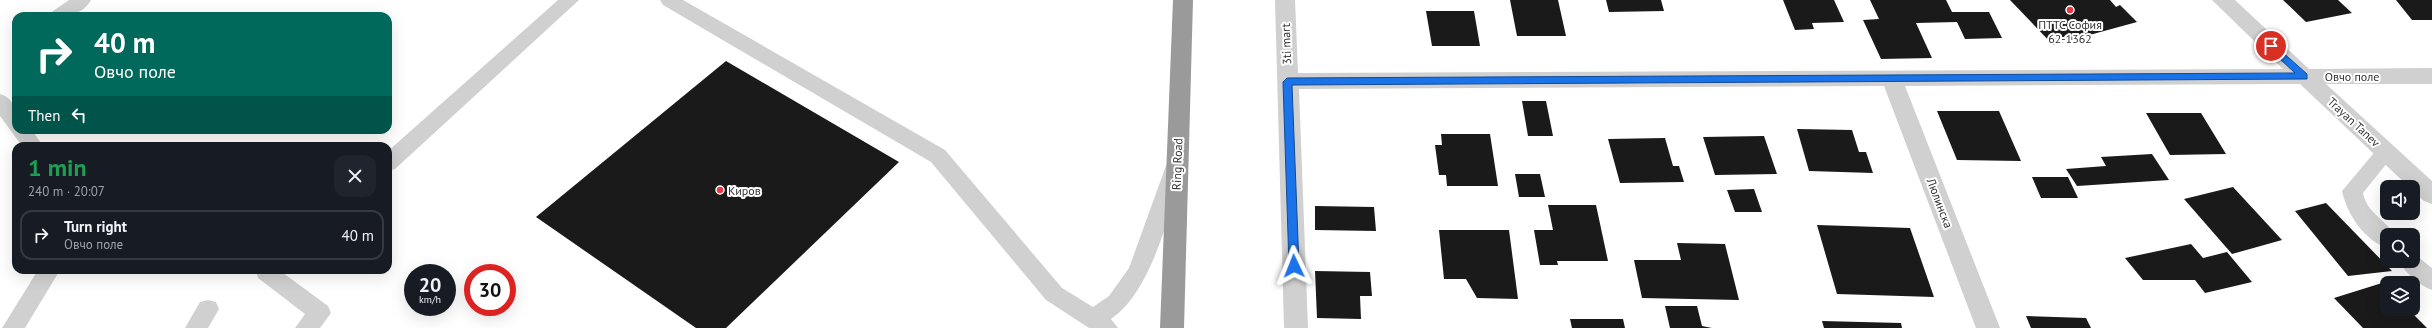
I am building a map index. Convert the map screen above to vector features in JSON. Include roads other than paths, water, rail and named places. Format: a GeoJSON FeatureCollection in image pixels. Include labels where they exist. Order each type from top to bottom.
{"type":"FeatureCollection","features":[{"type":"Feature","properties":{"kind":"highway","name":"Ring Road"},"geometry":{"type":"LineString","coordinates":[[1172,328],[1183,0]]}},
{"type":"Feature","properties":{"kind":"street","name":"3ti mart"},"geometry":{"type":"LineString","coordinates":[[1285,0],[1296,328]]}},
{"type":"Feature","properties":{"kind":"street","name":"Trayan Tanev"},"geometry":{"type":"LineString","coordinates":[[2222,0],[2432,195]]}},
{"type":"Feature","properties":{"kind":"street","name":"Овчо поле"},"geometry":{"type":"LineString","coordinates":[[1287,82],[2432,76]]}},
{"type":"Feature","properties":{"kind":"street","name":"Люлинска"},"geometry":{"type":"LineString","coordinates":[[1891,78],[1988,328]]}},
{"type":"Feature","properties":{"kind":"lane"},"geometry":{"type":"LineString","coordinates":[[65,12],[82,0]]}},
{"type":"Feature","properties":{"kind":"lane"},"geometry":{"type":"LineString","coordinates":[[392,159],[570,0]]}},
{"type":"Feature","properties":{"kind":"lane"},"geometry":{"type":"LineString","coordinates":[[669,0],[938,156],[1054,294],[1100,323],[1117,303],[1138,271],[1178,159]]}},
{"type":"Feature","properties":{"kind":"lane"},"geometry":{"type":"LineString","coordinates":[[0,101],[12,118]]}},
{"type":"Feature","properties":{"kind":"lane"},"geometry":{"type":"LineString","coordinates":[[2380,232],[2364,217],[2354,203],[2352,191],[2386,152]]}},
{"type":"Feature","properties":{"kind":"lane"},"geometry":{"type":"LineString","coordinates":[[2418,268],[2432,281]]}},
{"type":"Feature","properties":{"kind":"lane"},"geometry":{"type":"LineString","coordinates":[[13,328],[47,274]]}},
{"type":"Feature","properties":{"kind":"lane"},"geometry":{"type":"LineString","coordinates":[[269,274],[320,313],[306,328]]}},
{"type":"Feature","properties":{"kind":"lane"},"geometry":{"type":"LineString","coordinates":[[196,328],[208,309]]}},
{"type":"Feature","properties":{"kind":"place","name":"ПТТС София 62-1362"},"geometry":{"type":"Point","coordinates":[2070,10]}},
{"type":"Feature","properties":{"kind":"place","name":"Киров"},"geometry":{"type":"Point","coordinates":[720,190]}}]}
